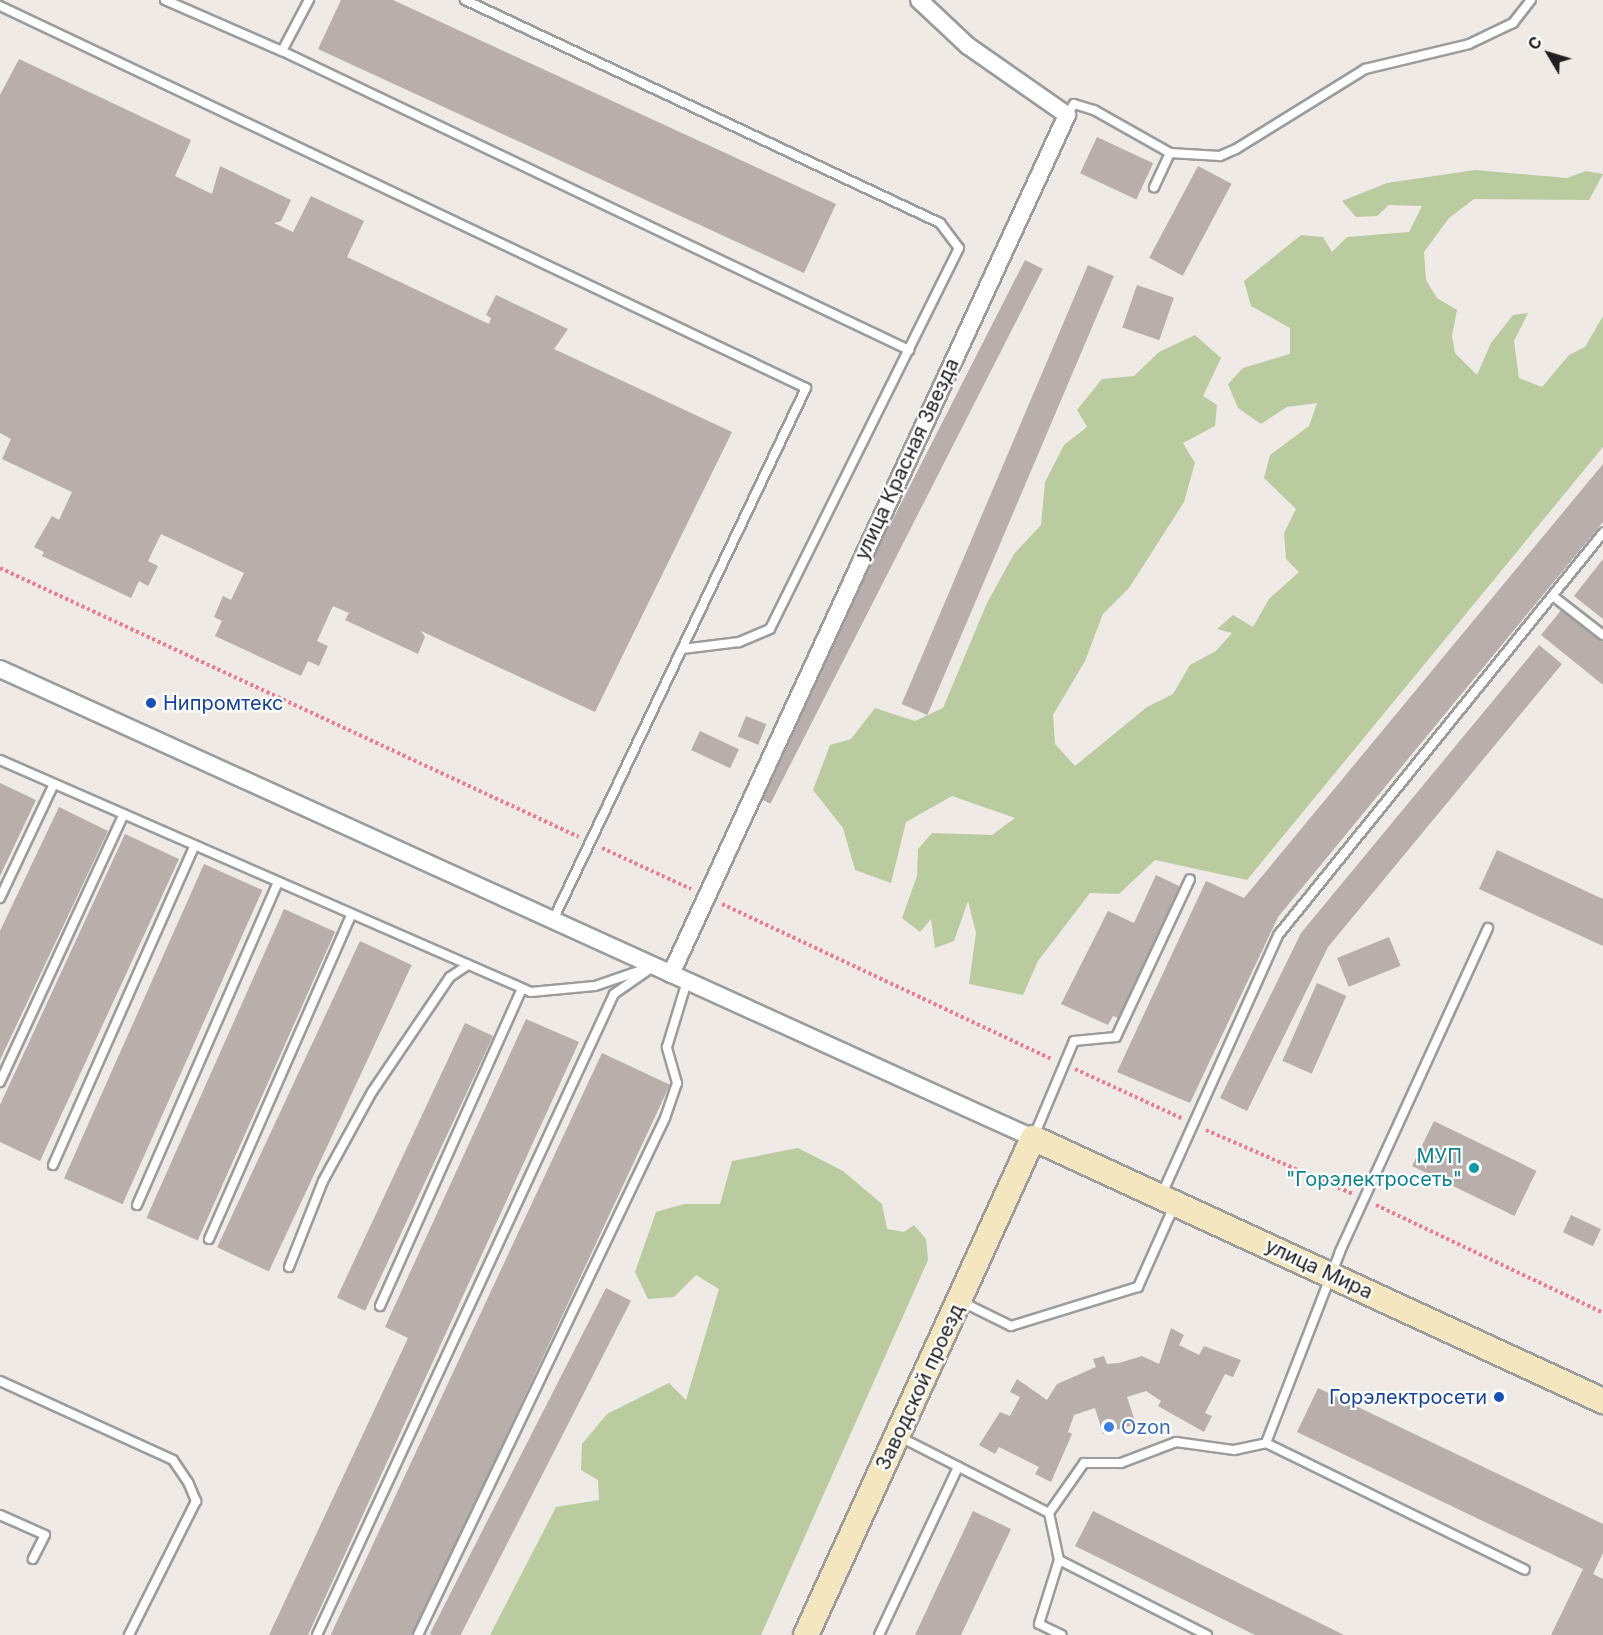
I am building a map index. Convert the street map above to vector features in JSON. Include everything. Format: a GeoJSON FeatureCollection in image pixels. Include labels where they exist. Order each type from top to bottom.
{"type":"FeatureCollection","features":[{"type":"Feature","properties":{"kind":"main road","name":"улица Мира"},"geometry":{"type":"LineString","coordinates":[[1033,1138],[1603,1401]]}},
{"type":"Feature","properties":{"kind":"main road","name":"Заводской проезд"},"geometry":{"type":"LineString","coordinates":[[806,1635],[1033,1138]]}},
{"type":"Feature","properties":{"kind":"street"},"geometry":{"type":"LineString","coordinates":[[919,0],[968,46],[1067,115]]}},
{"type":"Feature","properties":{"kind":"street","name":"улица Красная Звезда"},"geometry":{"type":"LineString","coordinates":[[670,974],[1067,115]]}},
{"type":"Feature","properties":{"kind":"street"},"geometry":{"type":"LineString","coordinates":[[0,669],[1033,1138]]}},
{"type":"Feature","properties":{"kind":"lane"},"geometry":{"type":"LineString","coordinates":[[165,0],[282,51],[909,350]]}},
{"type":"Feature","properties":{"kind":"lane"},"geometry":{"type":"LineString","coordinates":[[282,51],[309,0]]}},
{"type":"Feature","properties":{"kind":"lane"},"geometry":{"type":"LineString","coordinates":[[465,0],[940,223],[959,248],[770,629],[739,642],[682,649]]}},
{"type":"Feature","properties":{"kind":"lane"},"geometry":{"type":"LineString","coordinates":[[1067,115],[1074,104],[1094,110],[1170,153],[1220,156],[1236,149],[1365,69],[1469,44],[1513,23],[1531,0]]}},
{"type":"Feature","properties":{"kind":"lane"},"geometry":{"type":"LineString","coordinates":[[0,6],[806,388],[553,920]]}},
{"type":"Feature","properties":{"kind":"lane"},"geometry":{"type":"LineString","coordinates":[[1154,188],[1170,153]]}},
{"type":"Feature","properties":{"kind":"lane"},"geometry":{"type":"LineString","coordinates":[[959,1301],[1011,1326],[1138,1287],[1191,1123],[1279,934],[1602,536]]}},
{"type":"Feature","properties":{"kind":"lane"},"geometry":{"type":"LineString","coordinates":[[1553,596],[1603,635]]}},
{"type":"Feature","properties":{"kind":"lane"},"geometry":{"type":"LineString","coordinates":[[0,760],[522,988],[595,986],[654,966]]}},
{"type":"Feature","properties":{"kind":"lane"},"geometry":{"type":"LineString","coordinates":[[0,898],[54,784]]}},
{"type":"Feature","properties":{"kind":"lane"},"geometry":{"type":"LineString","coordinates":[[0,1082],[124,814]]}},
{"type":"Feature","properties":{"kind":"lane"},"geometry":{"type":"LineString","coordinates":[[53,1166],[195,845]]}},
{"type":"Feature","properties":{"kind":"lane"},"geometry":{"type":"LineString","coordinates":[[1033,1138],[1074,1041],[1116,1037],[1190,879]]}},
{"type":"Feature","properties":{"kind":"lane"},"geometry":{"type":"LineString","coordinates":[[137,1205],[278,882]]}},
{"type":"Feature","properties":{"kind":"lane"},"geometry":{"type":"LineString","coordinates":[[209,1239],[352,914]]}},
{"type":"Feature","properties":{"kind":"lane"},"geometry":{"type":"LineString","coordinates":[[1266,1443],[1364,1199],[1488,928]]}},
{"type":"Feature","properties":{"kind":"lane"},"geometry":{"type":"LineString","coordinates":[[289,1267],[323,1181],[372,1092],[424,1011],[450,977],[468,965]]}},
{"type":"Feature","properties":{"kind":"lane"},"geometry":{"type":"LineString","coordinates":[[317,1635],[614,994],[654,966]]}},
{"type":"Feature","properties":{"kind":"lane"},"geometry":{"type":"LineString","coordinates":[[418,1635],[665,1118],[677,1083],[667,1047],[687,981]]}},
{"type":"Feature","properties":{"kind":"lane"},"geometry":{"type":"LineString","coordinates":[[380,1305],[522,988]]}},
{"type":"Feature","properties":{"kind":"lane"},"geometry":{"type":"LineString","coordinates":[[0,1381],[173,1460],[188,1482],[196,1501],[129,1635]]}},
{"type":"Feature","properties":{"kind":"lane"},"geometry":{"type":"LineString","coordinates":[[898,1436],[1049,1513]]}},
{"type":"Feature","properties":{"kind":"lane"},"geometry":{"type":"LineString","coordinates":[[1062,1635],[1040,1624],[1059,1560],[1049,1513],[1084,1463],[1121,1463],[1176,1443],[1234,1450],[1266,1443],[1525,1570]]}},
{"type":"Feature","properties":{"kind":"lane"},"geometry":{"type":"LineString","coordinates":[[879,1635],[958,1467]]}},
{"type":"Feature","properties":{"kind":"lane"},"geometry":{"type":"LineString","coordinates":[[0,1515],[45,1535],[33,1559]]}},
{"type":"Feature","properties":{"kind":"lane"},"geometry":{"type":"LineString","coordinates":[[1059,1560],[1207,1635]]}},
{"type":"Feature","properties":{"kind":"path"},"geometry":{"type":"LineString","coordinates":[[0,568],[586,841]]}},
{"type":"Feature","properties":{"kind":"path"},"geometry":{"type":"LineString","coordinates":[[597,846],[1191,1123],[1364,1199],[1603,1312]]}},
{"type":"Feature","properties":{"kind":"green space"},"geometry":{"type":"Polygon","coordinates":[[[1475,170],[1567,178],[1586,171],[1603,174],[1589,200],[1474,199],[1449,218],[1424,252],[1426,280],[1437,298],[1457,310],[1452,336],[1455,353],[1477,375],[1491,343],[1513,315],[1528,313],[1514,341],[1519,378],[1542,387],[1569,355],[1585,347],[1603,316],[1603,447],[1247,880],[1155,860],[1119,894],[1090,893],[1038,961],[1023,995],[969,984],[976,933],[968,901],[954,941],[935,948],[931,919],[920,932],[902,918],[917,876],[918,849],[932,833],[992,835],[1015,818],[952,796],[906,822],[891,883],[855,870],[843,828],[813,790],[830,745],[851,739],[875,708],[915,721],[943,708],[987,603],[1014,554],[1041,525],[1045,482],[1064,445],[1087,427],[1077,410],[1102,379],[1134,376],[1159,352],[1195,335],[1221,358],[1203,396],[1217,405],[1215,426],[1183,443],[1195,463],[1184,502],[1129,588],[1103,614],[1085,661],[1053,715],[1055,744],[1075,766],[1147,707],[1173,694],[1190,665],[1216,651],[1232,633],[1217,629],[1233,615],[1253,627],[1269,599],[1299,572],[1286,559],[1284,533],[1296,509],[1264,478],[1270,455],[1309,426],[1317,403],[1287,407],[1261,424],[1238,408],[1228,384],[1243,368],[1290,354],[1290,328],[1251,306],[1244,281],[1301,235],[1323,237],[1332,252],[1347,237],[1409,232],[1422,206],[1389,205],[1377,216],[1356,217],[1342,201],[1387,183],[1475,170]]]}},
{"type":"Feature","properties":{"kind":"green space"},"geometry":{"type":"Polygon","coordinates":[[[798,1148],[843,1171],[882,1204],[887,1229],[904,1232],[914,1225],[926,1239],[928,1260],[761,1635],[490,1635],[556,1507],[599,1500],[598,1480],[581,1470],[582,1444],[607,1414],[669,1383],[686,1400],[719,1289],[696,1275],[674,1297],[648,1299],[635,1272],[656,1212],[684,1204],[720,1204],[732,1161],[798,1148]]]}},
{"type":"Feature","properties":{"kind":"building"},"geometry":{"type":"Polygon","coordinates":[[[341,0],[393,0],[836,204],[804,273],[318,49],[341,0]]]}},
{"type":"Feature","properties":{"kind":"building"},"geometry":{"type":"Polygon","coordinates":[[[19,59],[191,140],[175,176],[212,194],[220,166],[291,200],[281,221],[274,223],[293,232],[311,196],[364,221],[347,257],[489,324],[491,318],[486,315],[496,295],[568,329],[554,349],[732,432],[595,712],[421,631],[425,637],[418,654],[345,620],[349,613],[333,606],[317,641],[328,646],[319,666],[308,661],[301,676],[215,636],[222,621],[214,617],[223,596],[231,600],[244,573],[161,534],[148,561],[158,566],[148,586],[139,581],[131,598],[42,556],[44,552],[34,547],[52,516],[59,520],[72,492],[2,459],[11,439],[0,433],[0,95],[19,59]]]}},
{"type":"Feature","properties":{"kind":"building"},"geometry":{"type":"Polygon","coordinates":[[[1097,137],[1153,163],[1136,199],[1080,173],[1097,137]]]}},
{"type":"Feature","properties":{"kind":"building"},"geometry":{"type":"Polygon","coordinates":[[[1198,166],[1232,184],[1183,276],[1149,258],[1198,166]]]}},
{"type":"Feature","properties":{"kind":"building"},"geometry":{"type":"Polygon","coordinates":[[[1025,260],[1043,269],[770,804],[753,795],[1025,260]]]}},
{"type":"Feature","properties":{"kind":"building"},"geometry":{"type":"Polygon","coordinates":[[[1088,265],[1114,276],[927,715],[902,704],[1088,265]]]}},
{"type":"Feature","properties":{"kind":"building"},"geometry":{"type":"Polygon","coordinates":[[[1137,285],[1174,298],[1159,340],[1122,328],[1137,285]]]}},
{"type":"Feature","properties":{"kind":"building"},"geometry":{"type":"Polygon","coordinates":[[[1603,464],[1603,522],[1278,917],[1190,1103],[1117,1072],[1206,881],[1244,898],[1603,464]]]}},
{"type":"Feature","properties":{"kind":"building"},"geometry":{"type":"Polygon","coordinates":[[[1603,559],[1603,619],[1574,596],[1603,559]]]}},
{"type":"Feature","properties":{"kind":"building"},"geometry":{"type":"Polygon","coordinates":[[[1562,609],[1603,642],[1603,685],[1541,635],[1562,609]]]}},
{"type":"Feature","properties":{"kind":"building"},"geometry":{"type":"Polygon","coordinates":[[[1539,645],[1562,664],[1328,947],[1247,1111],[1220,1098],[1301,933],[1539,645]]]}},
{"type":"Feature","properties":{"kind":"building"},"geometry":{"type":"Polygon","coordinates":[[[746,716],[766,724],[758,745],[738,736],[746,716]]]}},
{"type":"Feature","properties":{"kind":"building"},"geometry":{"type":"Polygon","coordinates":[[[700,731],[739,749],[730,768],[691,750],[700,731]]]}},
{"type":"Feature","properties":{"kind":"building"},"geometry":{"type":"Polygon","coordinates":[[[0,783],[36,800],[0,876],[0,783]]]}},
{"type":"Feature","properties":{"kind":"building"},"geometry":{"type":"Polygon","coordinates":[[[59,807],[108,831],[0,1060],[0,931],[59,807]]]}},
{"type":"Feature","properties":{"kind":"building"},"geometry":{"type":"Polygon","coordinates":[[[125,834],[179,859],[40,1161],[0,1142],[0,1105],[125,834]]]}},
{"type":"Feature","properties":{"kind":"building"},"geometry":{"type":"Polygon","coordinates":[[[1497,850],[1603,899],[1603,946],[1479,889],[1497,850]]]}},
{"type":"Feature","properties":{"kind":"building"},"geometry":{"type":"Polygon","coordinates":[[[204,864],[262,890],[123,1204],[64,1178],[204,864]]]}},
{"type":"Feature","properties":{"kind":"building"},"geometry":{"type":"Polygon","coordinates":[[[1156,875],[1181,887],[1120,1019],[1113,1016],[1108,1025],[1061,1004],[1108,911],[1134,923],[1156,875]]]}},
{"type":"Feature","properties":{"kind":"building"},"geometry":{"type":"Polygon","coordinates":[[[284,909],[335,932],[198,1241],[147,1218],[284,909]]]}},
{"type":"Feature","properties":{"kind":"building"},"geometry":{"type":"Polygon","coordinates":[[[1389,937],[1401,966],[1349,987],[1337,958],[1389,937]]]}},
{"type":"Feature","properties":{"kind":"building"},"geometry":{"type":"Polygon","coordinates":[[[360,941],[412,965],[269,1271],[217,1247],[360,941]]]}},
{"type":"Feature","properties":{"kind":"building"},"geometry":{"type":"Polygon","coordinates":[[[1317,983],[1346,996],[1312,1074],[1282,1061],[1317,983]]]}},
{"type":"Feature","properties":{"kind":"building"},"geometry":{"type":"Polygon","coordinates":[[[526,1019],[579,1042],[308,1635],[269,1635],[408,1338],[385,1327],[526,1019]]]}},
{"type":"Feature","properties":{"kind":"building"},"geometry":{"type":"Polygon","coordinates":[[[465,1023],[493,1036],[365,1311],[337,1298],[465,1023]]]}},
{"type":"Feature","properties":{"kind":"building"},"geometry":{"type":"Polygon","coordinates":[[[602,1053],[670,1085],[413,1635],[331,1635],[602,1053]]]}},
{"type":"Feature","properties":{"kind":"building","name":"МУП \"Горэлектросеть\""},"geometry":{"type":"Polygon","coordinates":[[[1434,1121],[1536,1171],[1515,1216],[1412,1166],[1434,1121]]]}},
{"type":"Feature","properties":{"kind":"building"},"geometry":{"type":"Polygon","coordinates":[[[1571,1215],[1601,1229],[1593,1246],[1563,1232],[1571,1215]]]}},
{"type":"Feature","properties":{"kind":"building"},"geometry":{"type":"Polygon","coordinates":[[[606,1288],[631,1301],[461,1635],[430,1634],[606,1288]]]}},
{"type":"Feature","properties":{"kind":"building"},"geometry":{"type":"Polygon","coordinates":[[[1171,1328],[1184,1335],[1179,1345],[1199,1355],[1204,1346],[1241,1360],[1233,1377],[1225,1374],[1205,1413],[1212,1416],[1204,1432],[1158,1406],[1161,1401],[1146,1391],[1127,1397],[1136,1424],[1103,1434],[1095,1408],[1074,1415],[1068,1432],[1072,1434],[1051,1482],[1035,1474],[1039,1467],[999,1447],[995,1454],[979,1445],[1000,1412],[1010,1416],[1020,1397],[1010,1392],[1017,1379],[1047,1400],[1057,1384],[1096,1367],[1093,1359],[1104,1356],[1107,1364],[1142,1356],[1159,1364],[1171,1328]]]}},
{"type":"Feature","properties":{"kind":"building"},"geometry":{"type":"Polygon","coordinates":[[[1318,1388],[1603,1524],[1603,1553],[1593,1574],[1603,1579],[1603,1635],[1551,1635],[1583,1569],[1297,1432],[1318,1388]]]}},
{"type":"Feature","properties":{"kind":"building"},"geometry":{"type":"Polygon","coordinates":[[[973,1511],[1011,1529],[961,1635],[915,1635],[973,1511]]]}},
{"type":"Feature","properties":{"kind":"building"},"geometry":{"type":"Polygon","coordinates":[[[1093,1511],[1344,1635],[1255,1635],[1075,1546],[1093,1511]]]}},
{"type":"Feature","properties":{"kind":"place","name":"Нипромтекс"},"geometry":{"type":"Point","coordinates":[151,703]}},
{"type":"Feature","properties":{"kind":"place","name":"МУП \"Горэлектросеть\""},"geometry":{"type":"Point","coordinates":[1474,1168]}},
{"type":"Feature","properties":{"kind":"place","name":"Горэлектросети"},"geometry":{"type":"Point","coordinates":[1499,1397]}},
{"type":"Feature","properties":{"kind":"place","name":"Ozon"},"geometry":{"type":"Point","coordinates":[1109,1427]}}]}
